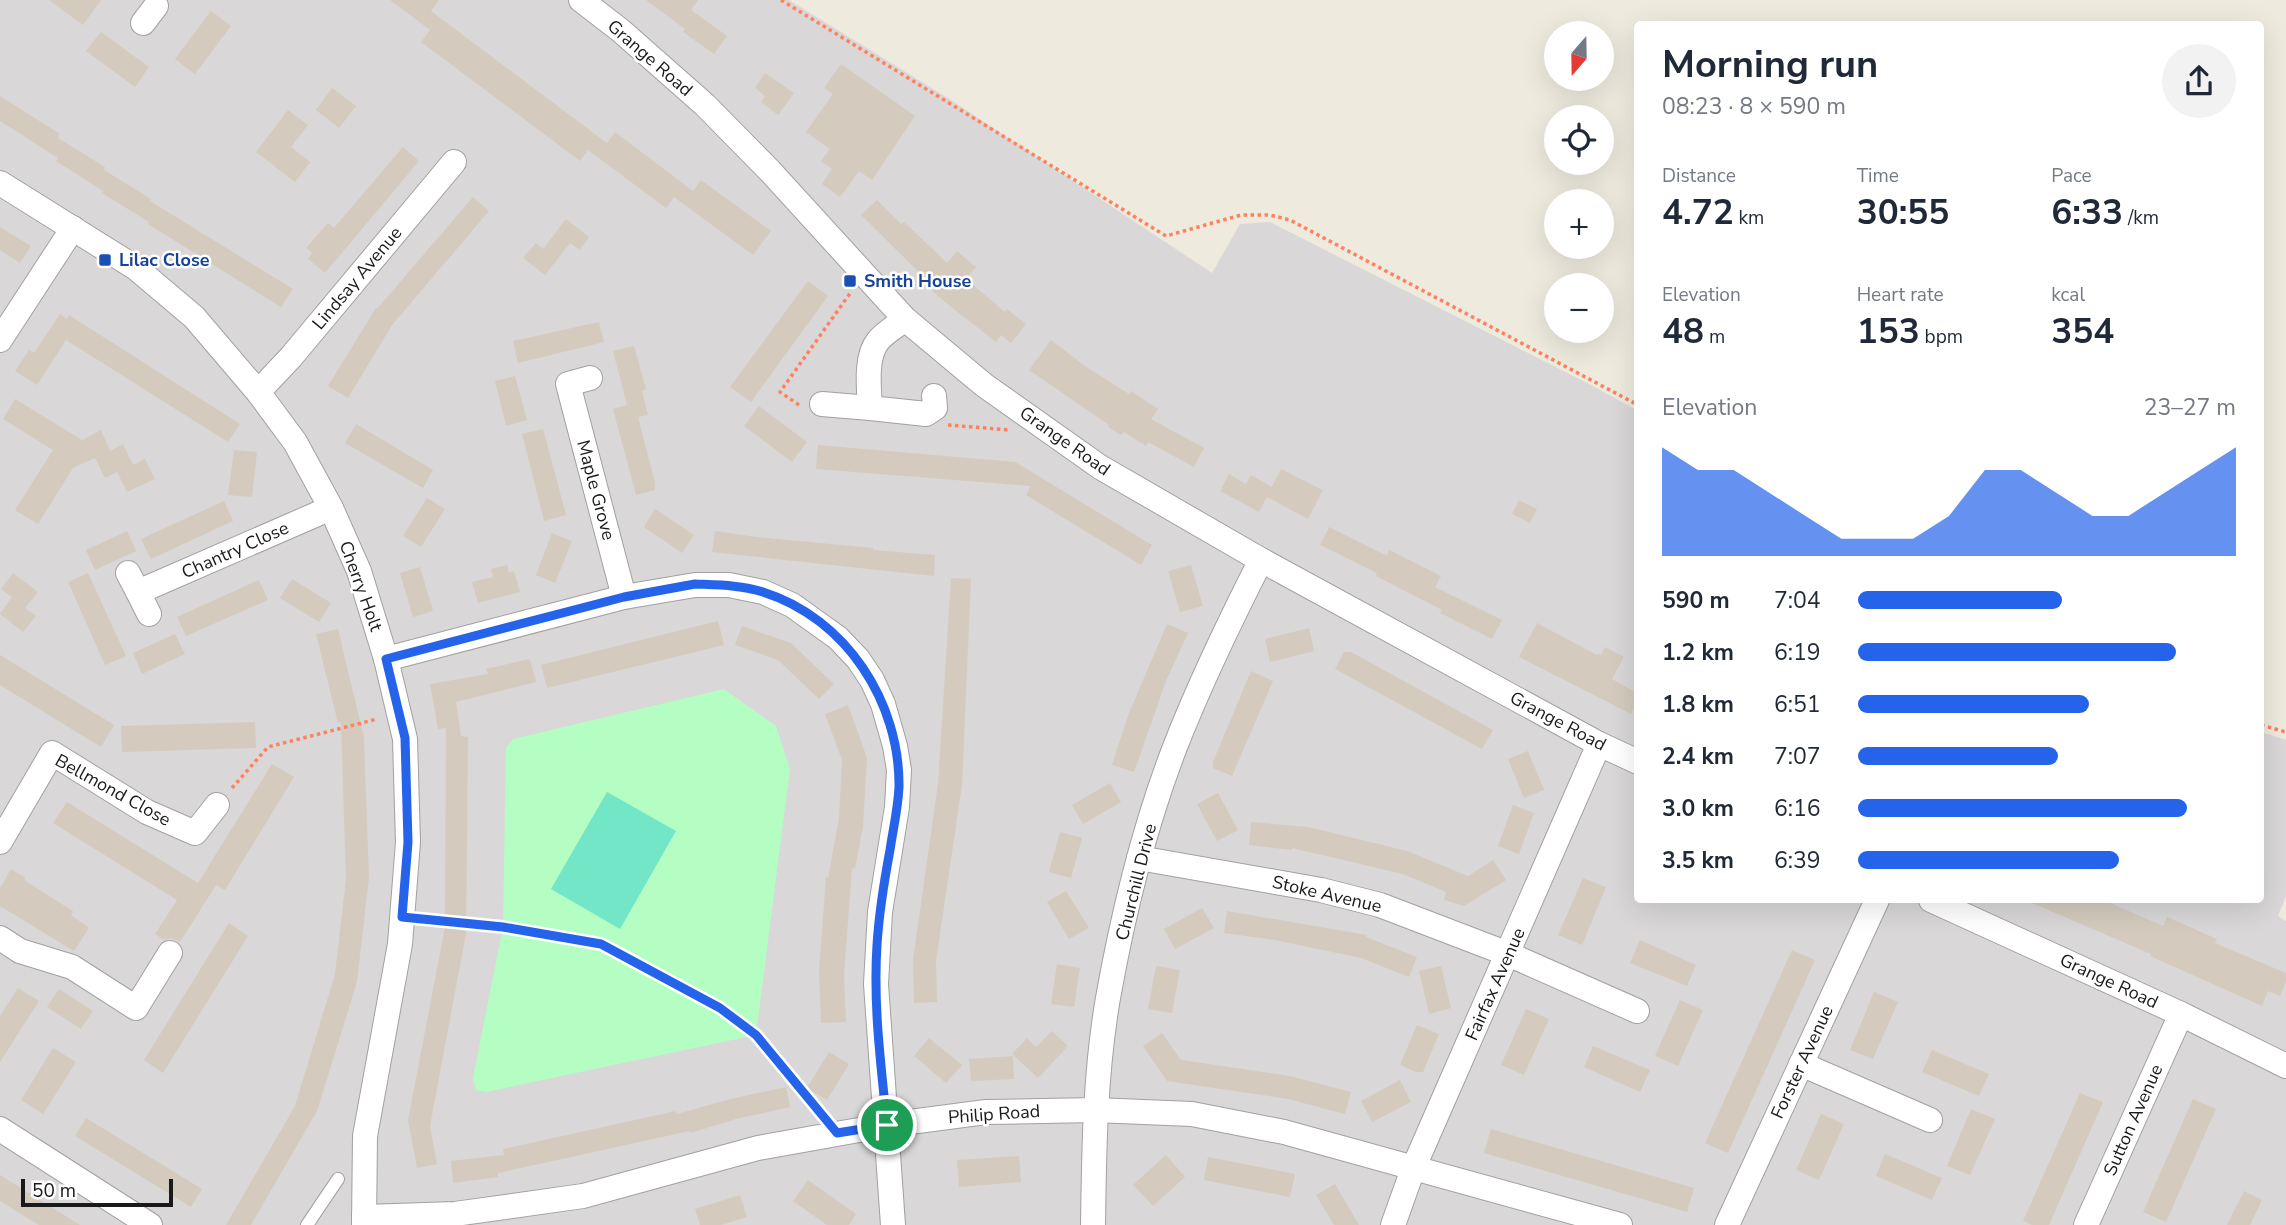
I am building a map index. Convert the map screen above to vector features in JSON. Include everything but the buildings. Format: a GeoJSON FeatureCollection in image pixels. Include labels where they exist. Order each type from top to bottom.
{"type":"FeatureCollection","features":[{"type":"Feature","properties":{"kind":"street","name":"Grange Road"},"geometry":{"type":"LineString","coordinates":[[581,0],[620,30],[705,105],[770,171],[905,319],[984,385],[1100,467],[1261,560],[1599,744],[1634,760]]}},
{"type":"Feature","properties":{"kind":"street","name":"Lindsay Avenue"},"geometry":{"type":"LineString","coordinates":[[258,392],[292,357],[454,162]]}},
{"type":"Feature","properties":{"kind":"street","name":"Cherry Holt"},"geometry":{"type":"LineString","coordinates":[[0,183],[136,268],[194,317],[258,392],[295,442],[331,508],[359,572],[386,659],[405,738],[408,842],[400,944],[365,1136],[364,1221]]}},
{"type":"Feature","properties":{"kind":"street"},"geometry":{"type":"LineString","coordinates":[[0,340],[73,229]]}},
{"type":"Feature","properties":{"kind":"street"},"geometry":{"type":"LineString","coordinates":[[870,408],[871,357],[875,346],[905,319]]}},
{"type":"Feature","properties":{"kind":"street","name":"Maple Grove"},"geometry":{"type":"LineString","coordinates":[[569,383],[624,597]]}},
{"type":"Feature","properties":{"kind":"street"},"geometry":{"type":"LineString","coordinates":[[822,404],[926,414],[934,408],[934,396]]}},
{"type":"Feature","properties":{"kind":"street","name":"Chantry Close"},"geometry":{"type":"LineString","coordinates":[[139,593],[331,508]]}},
{"type":"Feature","properties":{"kind":"street","name":"Churchill Drive"},"geometry":{"type":"LineString","coordinates":[[1093,1225],[1095,1110],[1108,999],[1139,858],[1178,738],[1212,659],[1261,560]]}},
{"type":"Feature","properties":{"kind":"street"},"geometry":{"type":"LineString","coordinates":[[386,659],[624,597],[695,584],[729,585],[763,592],[792,605],[838,638],[858,659],[872,680],[890,725],[899,770],[897,807],[883,889],[877,946],[878,1023],[893,1225]]}},
{"type":"Feature","properties":{"kind":"street","name":"Fairfax Avenue"},"geometry":{"type":"LineString","coordinates":[[1393,1225],[1413,1169],[1599,744]]}},
{"type":"Feature","properties":{"kind":"street","name":"Bellmond Close"},"geometry":{"type":"LineString","coordinates":[[0,842],[52,753],[147,812],[195,833],[217,805]]}},
{"type":"Feature","properties":{"kind":"street","name":"Stoke Avenue"},"geometry":{"type":"LineString","coordinates":[[1139,858],[1332,893],[1380,905],[1508,954],[1637,1011]]}},
{"type":"Feature","properties":{"kind":"street","name":"Forster Avenue"},"geometry":{"type":"LineString","coordinates":[[1727,1225],[1876,903]]}},
{"type":"Feature","properties":{"kind":"street","name":"Grange Road"},"geometry":{"type":"LineString","coordinates":[[1938,903],[2181,1014],[2286,1066]]}},
{"type":"Feature","properties":{"kind":"street"},"geometry":{"type":"LineString","coordinates":[[0,938],[20,951],[72,967],[136,1008],[170,953]]}},
{"type":"Feature","properties":{"kind":"street","name":"Sutton Avenue"},"geometry":{"type":"LineString","coordinates":[[2085,1225],[2181,1014]]}},
{"type":"Feature","properties":{"kind":"street"},"geometry":{"type":"LineString","coordinates":[[1801,1064],[1919,1122]]}},
{"type":"Feature","properties":{"kind":"street","name":"Philip Road"},"geometry":{"type":"LineString","coordinates":[[364,1221],[455,1214],[583,1196],[758,1148],[887,1125],[986,1112],[1095,1110],[1192,1114],[1284,1132],[1620,1225]]}},
{"type":"Feature","properties":{"kind":"street"},"geometry":{"type":"LineString","coordinates":[[0,1129],[150,1225]]}},
{"type":"Feature","properties":{"kind":"lane"},"geometry":{"type":"LineString","coordinates":[[307,1225],[338,1179]]}},
{"type":"Feature","properties":{"kind":"path"},"geometry":{"type":"LineString","coordinates":[[781,0],[1166,236],[1241,215],[1270,215],[1290,220],[1634,403]]}},
{"type":"Feature","properties":{"kind":"path"},"geometry":{"type":"LineString","coordinates":[[217,805],[268,747],[399,713]]}},
{"type":"Feature","properties":{"kind":"path"},"geometry":{"type":"LineString","coordinates":[[2264,725],[2286,732]]}},
{"type":"Feature","properties":{"kind":"path"},"geometry":{"type":"LineString","coordinates":[[402,917],[503,927],[601,944],[720,1008],[756,1035],[837,1133]]}},
{"type":"Feature","properties":{"kind":"shaded area"},"geometry":{"type":"Polygon","coordinates":[[[0,0],[789,0],[951,100],[1212,273],[1240,224],[1270,222],[1591,385],[1634,409],[1634,903],[2264,903],[2264,733],[2286,740],[2286,896],[2278,916],[2286,921],[2286,1225],[0,1225],[0,0]]]}},
{"type":"Feature","properties":{"kind":"green space"},"geometry":{"type":"Polygon","coordinates":[[[724,689],[776,726],[790,769],[756,1035],[486,1092],[476,1090],[473,1078],[503,927],[506,748],[513,739],[724,689]]]}},
{"type":"Feature","properties":{"kind":"green space"},"geometry":{"type":"Polygon","coordinates":[[[607,792],[676,831],[620,929],[551,889],[607,792]]]}},
{"type":"Feature","properties":{"kind":"place","name":"Lilac Close"},"geometry":{"type":"Point","coordinates":[105,260]}},
{"type":"Feature","properties":{"kind":"place","name":"Smith House"},"geometry":{"type":"Point","coordinates":[850,281]}},
{"type":"Feature","properties":{"kind":"route"},"geometry":{"type":"LineString","coordinates":[[695,584],[729,585],[763,592],[792,605],[838,638],[858,659],[872,680],[890,725],[899,770],[897,807],[877,946],[878,1023],[887,1125],[837,1133],[756,1035],[720,1008],[601,944],[503,927],[402,917],[408,842],[405,738],[386,659],[624,597],[695,584]]}}]}
